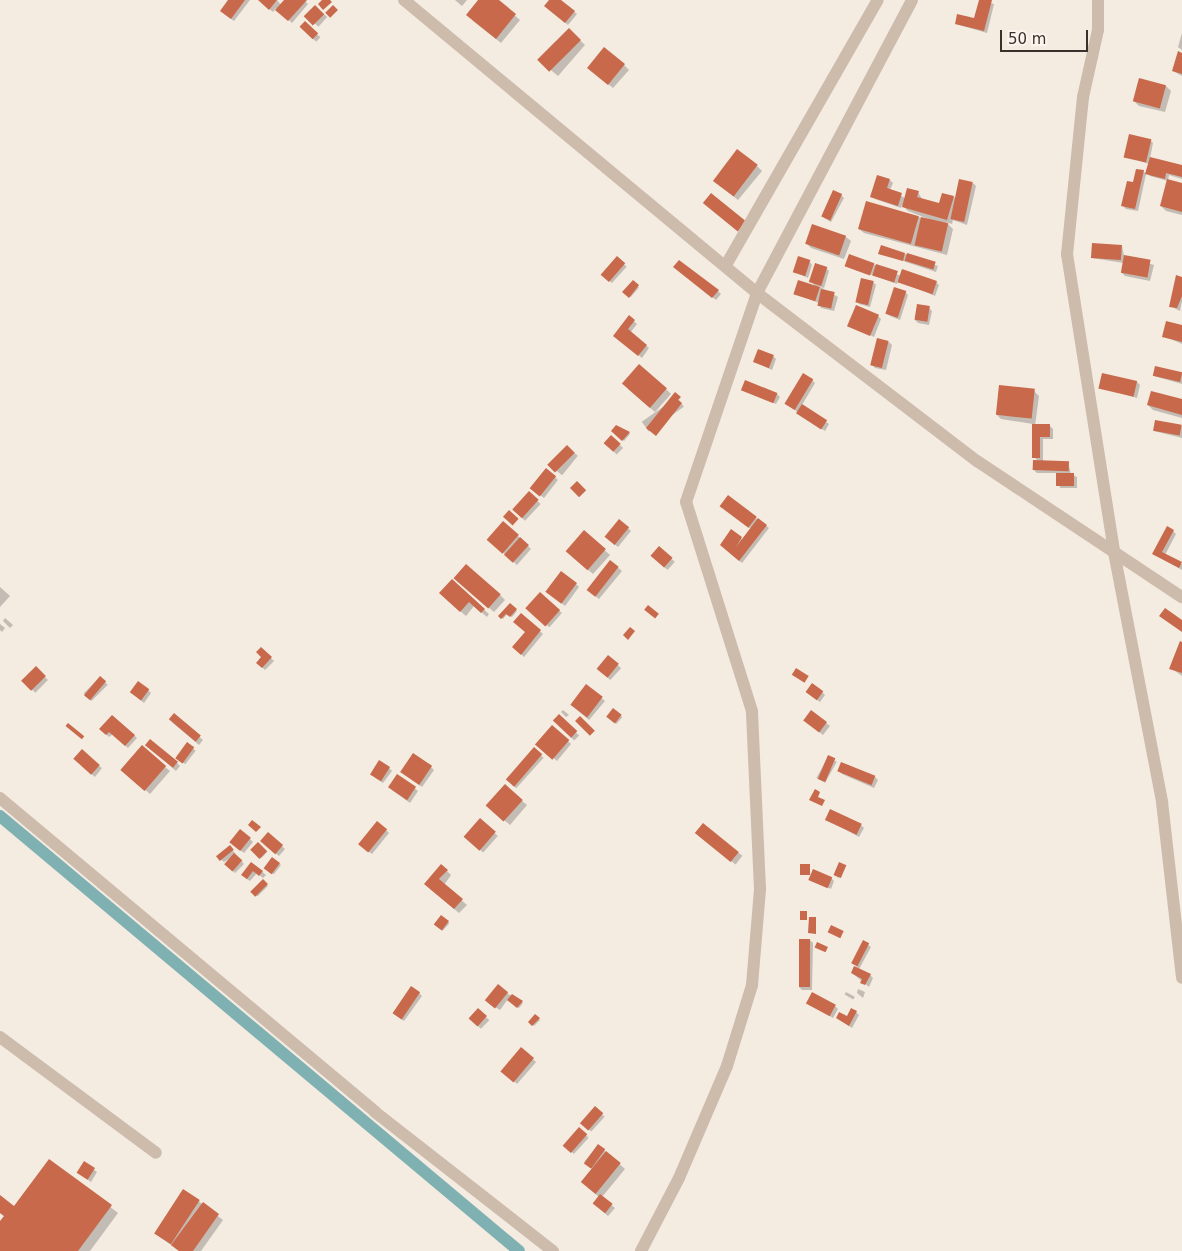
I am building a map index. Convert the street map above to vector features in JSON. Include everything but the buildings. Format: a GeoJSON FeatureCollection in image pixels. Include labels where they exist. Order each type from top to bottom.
{"type":"FeatureCollection","features":[{"type":"Feature","properties":{"kind":"street"},"geometry":{"type":"LineString","coordinates":[[404,0],[726,264],[757,293],[977,461],[1182,597]]}},
{"type":"Feature","properties":{"kind":"street"},"geometry":{"type":"LineString","coordinates":[[726,264],[878,0]]}},
{"type":"Feature","properties":{"kind":"street"},"geometry":{"type":"LineString","coordinates":[[641,1251],[679,1178],[728,1066],[752,985],[760,888],[752,711],[686,502],[757,293],[912,0]]}},
{"type":"Feature","properties":{"kind":"street"},"geometry":{"type":"LineString","coordinates":[[1098,0],[1098,30],[1083,97],[1067,254],[1114,552],[1162,802],[1182,978]]}},
{"type":"Feature","properties":{"kind":"street"},"geometry":{"type":"LineString","coordinates":[[0,798],[375,1112],[553,1251]]}},
{"type":"Feature","properties":{"kind":"street"},"geometry":{"type":"LineString","coordinates":[[0,1037],[156,1152]]}},
{"type":"Feature","properties":{"kind":"waterway"},"geometry":{"type":"LineString","coordinates":[[0,816],[519,1251]]}}]}
